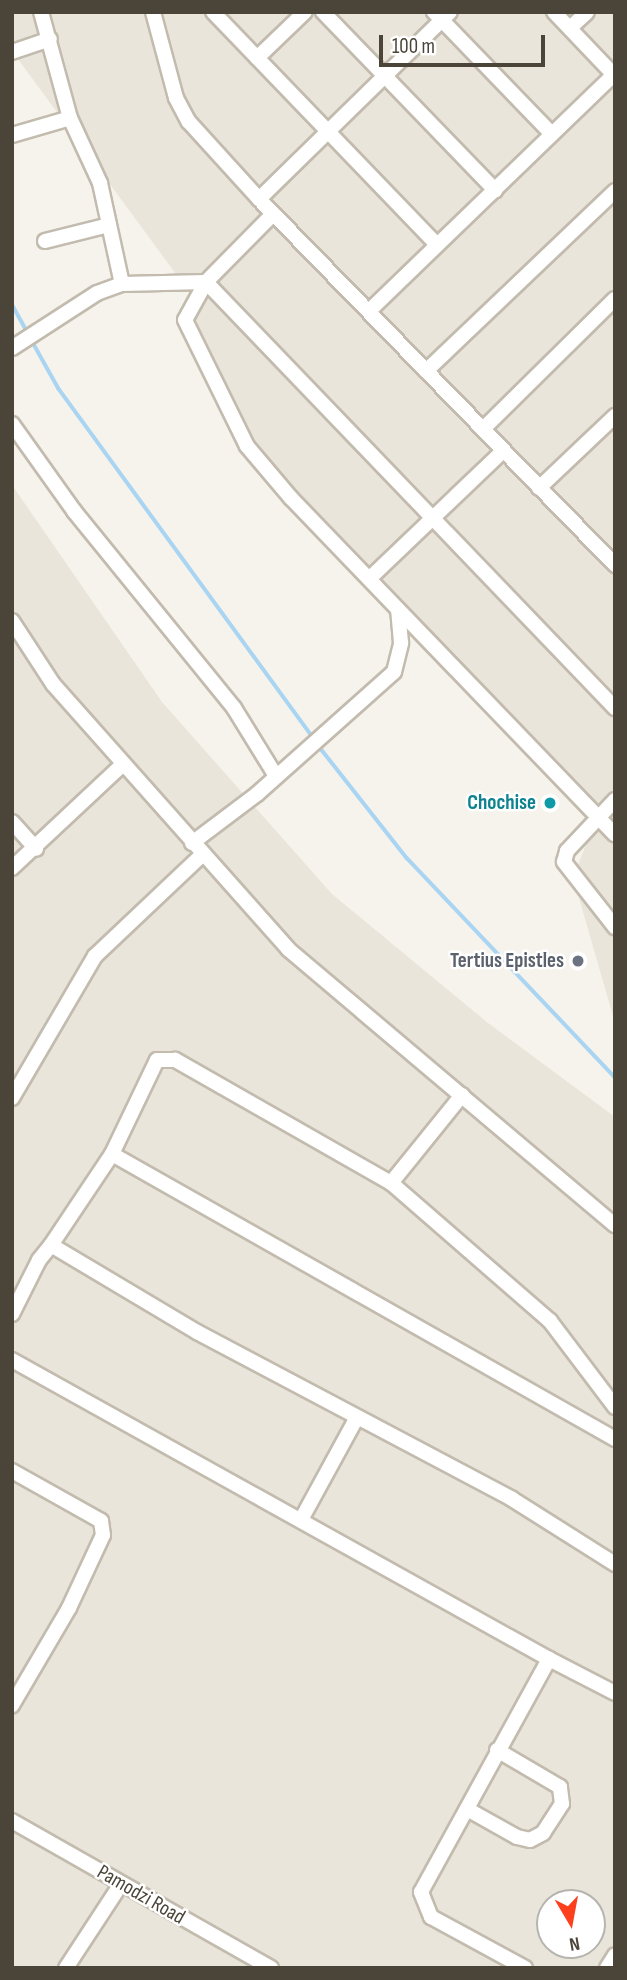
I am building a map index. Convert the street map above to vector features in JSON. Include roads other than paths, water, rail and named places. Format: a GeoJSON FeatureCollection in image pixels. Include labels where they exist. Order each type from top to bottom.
{"type":"FeatureCollection","features":[{"type":"Feature","properties":{"kind":"street"},"geometry":{"type":"LineString","coordinates":[[41,12],[70,118],[100,183],[122,284]]}},
{"type":"Feature","properties":{"kind":"street"},"geometry":{"type":"LineString","coordinates":[[153,12],[176,98],[190,122],[259,199],[615,565]]}},
{"type":"Feature","properties":{"kind":"street"},"geometry":{"type":"LineString","coordinates":[[213,12],[437,245]]}},
{"type":"Feature","properties":{"kind":"street"},"geometry":{"type":"LineString","coordinates":[[257,58],[305,12]]}},
{"type":"Feature","properties":{"kind":"street"},"geometry":{"type":"LineString","coordinates":[[323,12],[495,190]]}},
{"type":"Feature","properties":{"kind":"street"},"geometry":{"type":"LineString","coordinates":[[369,311],[495,190],[550,132],[614,75],[554,12]]}},
{"type":"Feature","properties":{"kind":"street"},"geometry":{"type":"LineString","coordinates":[[570,28],[587,12]]}},
{"type":"Feature","properties":{"kind":"street"},"geometry":{"type":"LineString","coordinates":[[259,199],[329,133],[442,15],[550,132]]}},
{"type":"Feature","properties":{"kind":"street"},"geometry":{"type":"LineString","coordinates":[[12,52],[50,39]]}},
{"type":"Feature","properties":{"kind":"street"},"geometry":{"type":"LineString","coordinates":[[12,135],[70,118]]}},
{"type":"Feature","properties":{"kind":"street"},"geometry":{"type":"LineString","coordinates":[[426,371],[615,191]]}},
{"type":"Feature","properties":{"kind":"street"},"geometry":{"type":"LineString","coordinates":[[274,214],[206,282],[185,320],[247,446],[398,610],[615,835]]}},
{"type":"Feature","properties":{"kind":"street"},"geometry":{"type":"LineString","coordinates":[[45,241],[109,225]]}},
{"type":"Feature","properties":{"kind":"street"},"geometry":{"type":"LineString","coordinates":[[24,340],[76,304],[122,284],[206,282],[615,708]]}},
{"type":"Feature","properties":{"kind":"street"},"geometry":{"type":"LineString","coordinates":[[483,429],[615,299]]}},
{"type":"Feature","properties":{"kind":"street"},"geometry":{"type":"LineString","coordinates":[[539,488],[614,418]]}},
{"type":"Feature","properties":{"kind":"street"},"geometry":{"type":"LineString","coordinates":[[12,424],[74,511],[234,708],[276,776]]}},
{"type":"Feature","properties":{"kind":"street"},"geometry":{"type":"LineString","coordinates":[[370,578],[434,521],[504,450]]}},
{"type":"Feature","properties":{"kind":"street"},"geometry":{"type":"LineString","coordinates":[[192,843],[276,776],[394,672],[401,643],[398,610]]}},
{"type":"Feature","properties":{"kind":"street"},"geometry":{"type":"LineString","coordinates":[[12,621],[53,684],[288,949],[615,1225]]}},
{"type":"Feature","properties":{"kind":"street"},"geometry":{"type":"LineString","coordinates":[[12,868],[36,849],[123,764]]}},
{"type":"Feature","properties":{"kind":"street"},"geometry":{"type":"LineString","coordinates":[[615,800],[567,851],[564,862],[615,927]]}},
{"type":"Feature","properties":{"kind":"street"},"geometry":{"type":"LineString","coordinates":[[12,822],[36,849]]}},
{"type":"Feature","properties":{"kind":"street"},"geometry":{"type":"LineString","coordinates":[[12,1098],[95,956],[203,854]]}},
{"type":"Feature","properties":{"kind":"street"},"geometry":{"type":"LineString","coordinates":[[12,1314],[38,1260],[112,1154],[157,1060],[166,1058],[391,1183],[550,1321],[615,1407]]}},
{"type":"Feature","properties":{"kind":"street"},"geometry":{"type":"LineString","coordinates":[[391,1183],[462,1095]]}},
{"type":"Feature","properties":{"kind":"street"},"geometry":{"type":"LineString","coordinates":[[112,1154],[615,1439]]}},
{"type":"Feature","properties":{"kind":"street"},"geometry":{"type":"LineString","coordinates":[[51,1245],[356,1419],[512,1499],[615,1564]]}},
{"type":"Feature","properties":{"kind":"street"},"geometry":{"type":"LineString","coordinates":[[12,1360],[302,1518],[549,1659],[615,1693]]}},
{"type":"Feature","properties":{"kind":"street"},"geometry":{"type":"LineString","coordinates":[[302,1518],[356,1419]]}},
{"type":"Feature","properties":{"kind":"street"},"geometry":{"type":"LineString","coordinates":[[12,1471],[102,1521],[103,1535],[69,1608],[12,1705]]}},
{"type":"Feature","properties":{"kind":"street"},"geometry":{"type":"LineString","coordinates":[[525,1968],[431,1917],[423,1906],[421,1892],[549,1659]]}},
{"type":"Feature","properties":{"kind":"street"},"geometry":{"type":"LineString","coordinates":[[467,1809],[530,1840],[543,1832],[562,1804],[560,1787],[498,1750]]}},
{"type":"Feature","properties":{"kind":"street","name":"Pamodzi Road"},"geometry":{"type":"LineString","coordinates":[[12,1821],[271,1968]]}},
{"type":"Feature","properties":{"kind":"street"},"geometry":{"type":"LineString","coordinates":[[66,1968],[121,1884]]}},
{"type":"Feature","properties":{"kind":"street"},"geometry":{"type":"LineString","coordinates":[[607,1968],[615,1955]]}},
{"type":"Feature","properties":{"kind":"waterway"},"geometry":{"type":"LineString","coordinates":[[12,304],[28,333]]}},
{"type":"Feature","properties":{"kind":"waterway"},"geometry":{"type":"LineString","coordinates":[[31,339],[59,389],[314,739]]}},
{"type":"Feature","properties":{"kind":"waterway"},"geometry":{"type":"LineString","coordinates":[[318,745],[407,858],[615,1077]]}},
{"type":"Feature","properties":{"kind":"place","name":"Chochise"},"geometry":{"type":"Point","coordinates":[550,803]}},
{"type":"Feature","properties":{"kind":"place","name":"Tertius Epistles"},"geometry":{"type":"Point","coordinates":[578,961]}}]}
